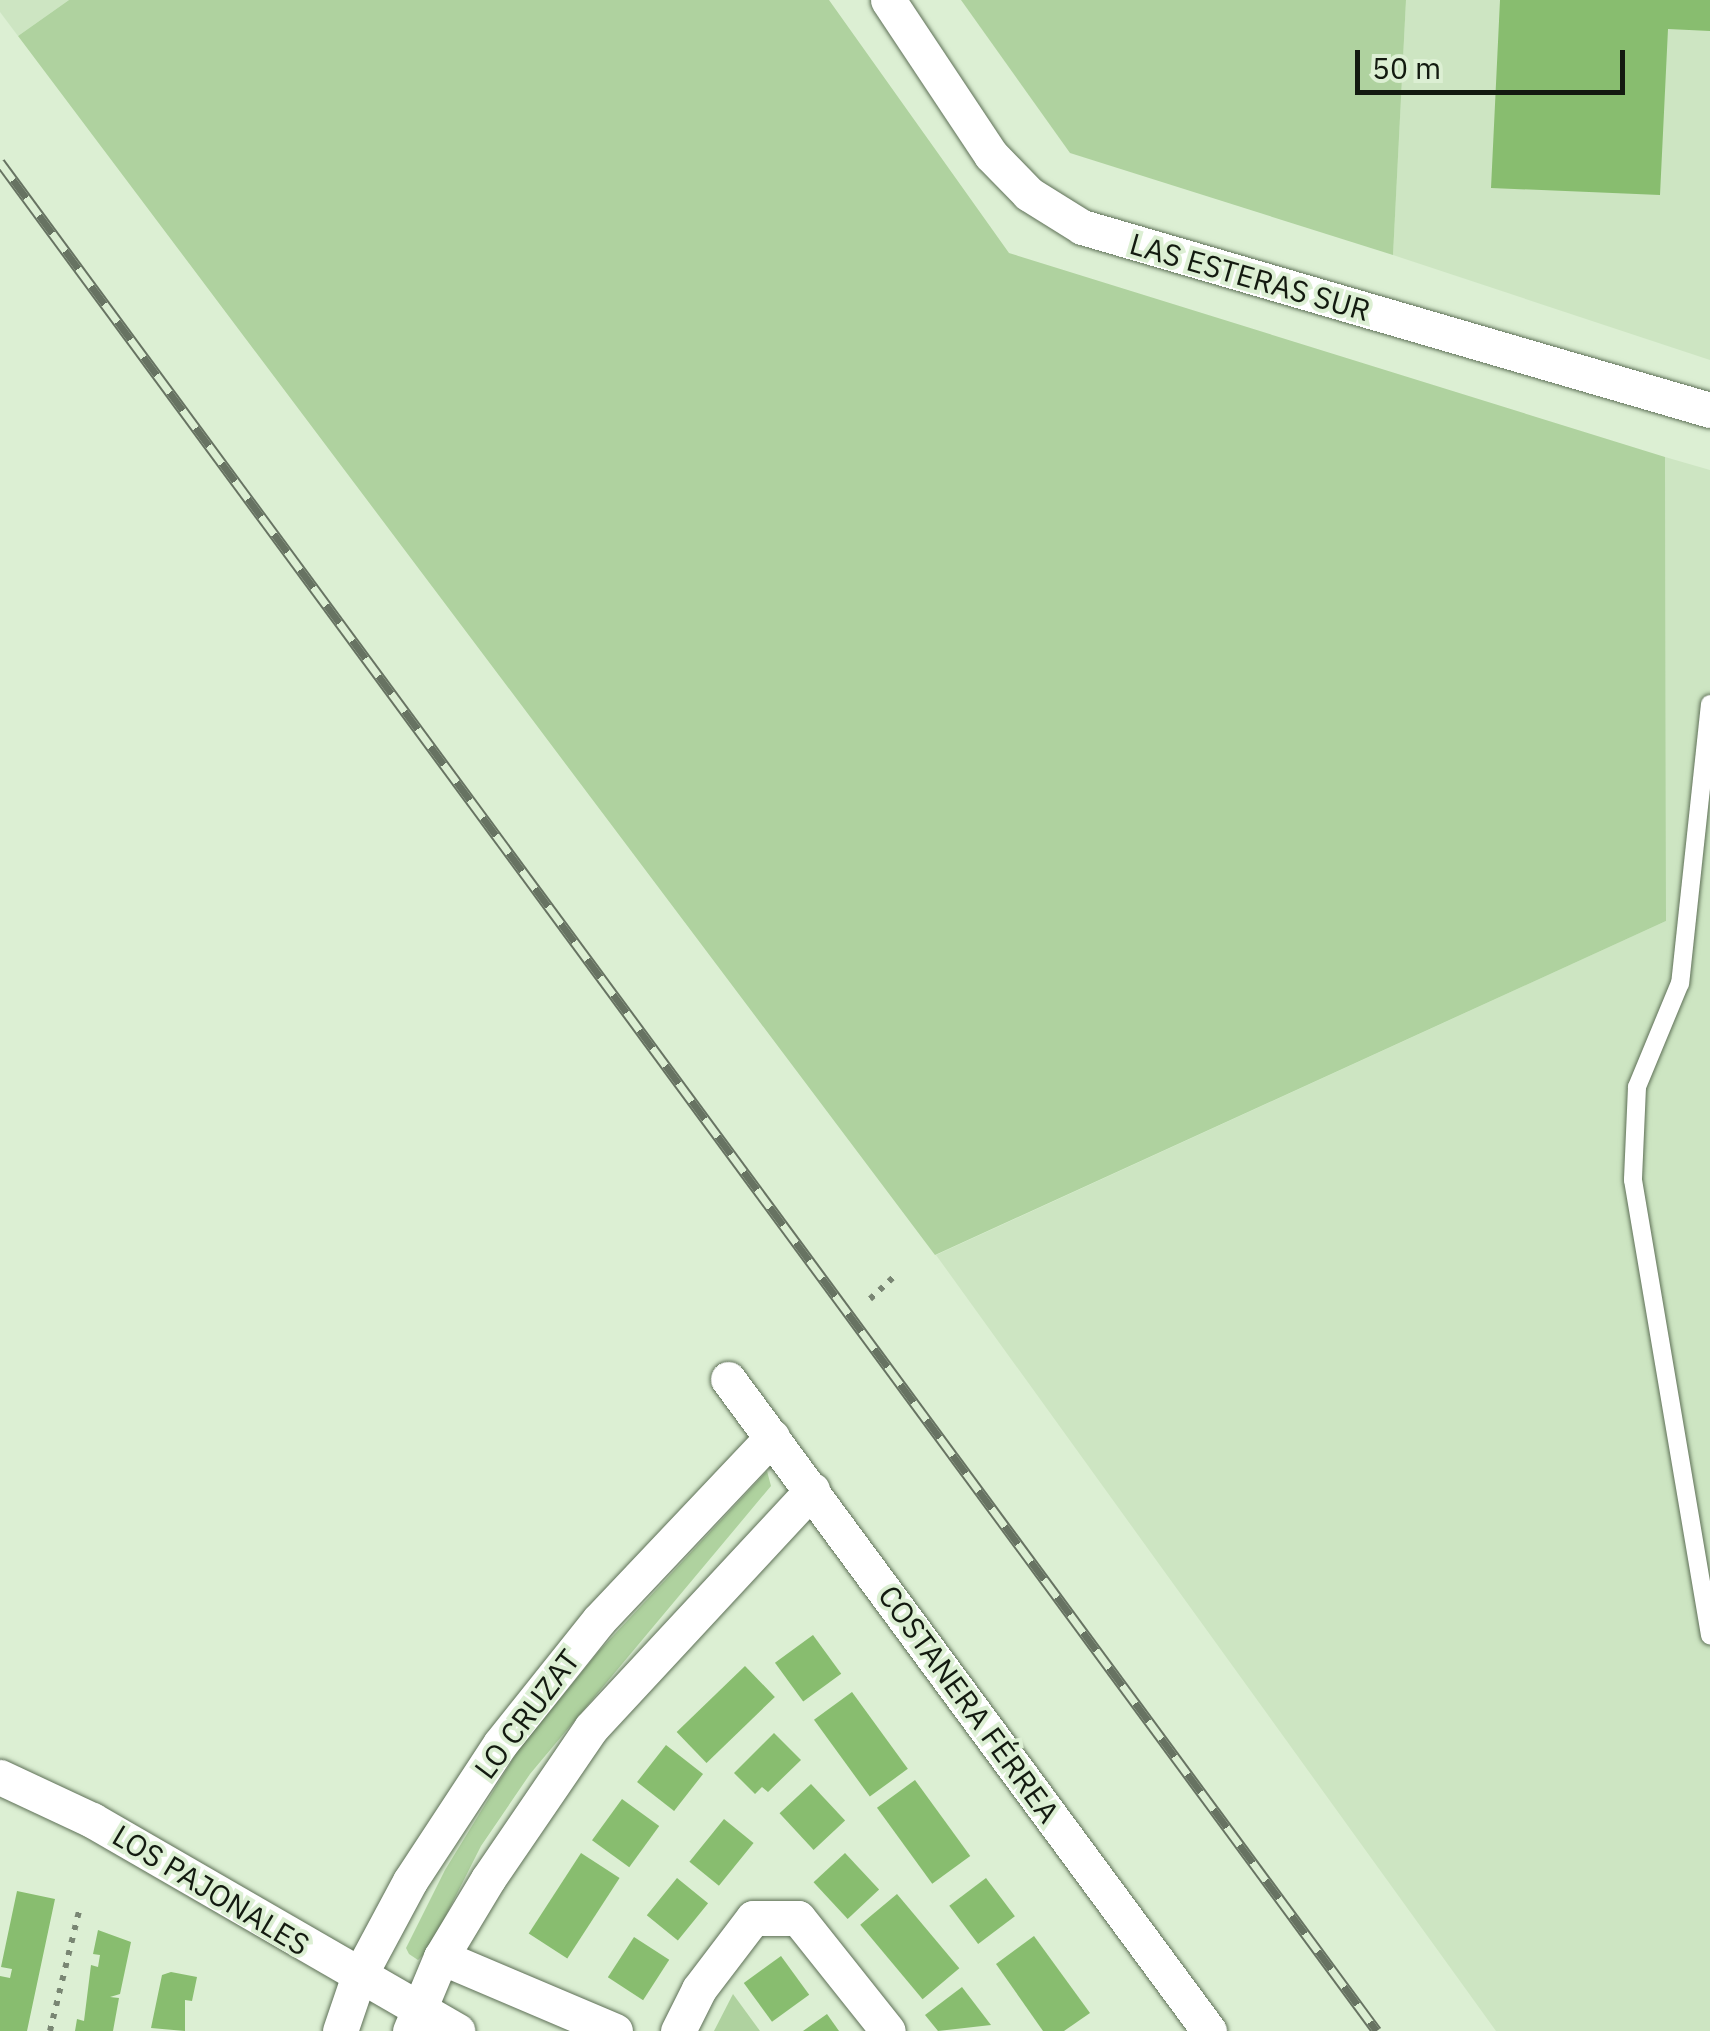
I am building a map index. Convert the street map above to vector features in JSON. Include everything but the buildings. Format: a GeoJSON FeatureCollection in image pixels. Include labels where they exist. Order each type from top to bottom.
{"type":"FeatureCollection","features":[{"type":"Feature","properties":{"kind":"street","name":"LAS ESTERAS SUR"},"geometry":{"type":"LineString","coordinates":[[888,0],[1000,165],[1029,194],[1082,227],[1710,410]]}},
{"type":"Feature","properties":{"kind":"street","name":"COSTANERA FÉRREA"},"geometry":{"type":"LineString","coordinates":[[728,1379],[1209,2031]]}},
{"type":"Feature","properties":{"kind":"street","name":"LO CRUZAT"},"geometry":{"type":"LineString","coordinates":[[340,2031],[358,1978],[418,1867],[500,1744],[599,1620],[772,1437]]}},
{"type":"Feature","properties":{"kind":"street","name":"LO CRUZAT"},"geometry":{"type":"LineString","coordinates":[[414,2021],[441,1958],[591,1728],[812,1490]]}},
{"type":"Feature","properties":{"kind":"street","name":"LOS PAJONALES"},"geometry":{"type":"LineString","coordinates":[[0,1777],[92,1820],[358,1978],[414,2021],[458,2031]]}},
{"type":"Feature","properties":{"kind":"street"},"geometry":{"type":"LineString","coordinates":[[678,2031],[700,1989],[753,1918],[798,1918],[888,2031]]}},
{"type":"Feature","properties":{"kind":"street"},"geometry":{"type":"LineString","coordinates":[[441,1958],[533,2014],[615,2031]]}},
{"type":"Feature","properties":{"kind":"lane"},"geometry":{"type":"LineString","coordinates":[[1710,704],[1680,983],[1637,1087],[1633,1180],[1710,1636]]}},
{"type":"Feature","properties":{"kind":"path"},"geometry":{"type":"LineString","coordinates":[[870,1299],[894,1276]]}},
{"type":"Feature","properties":{"kind":"path"},"geometry":{"type":"LineString","coordinates":[[50,2031],[80,1907]]}},
{"type":"Feature","properties":{"kind":"shaded area"},"geometry":{"type":"Polygon","coordinates":[[[0,0],[69,0],[18,36],[0,12],[0,0]]]}},
{"type":"Feature","properties":{"kind":"shaded area"},"geometry":{"type":"Polygon","coordinates":[[[69,0],[829,0],[1009,253],[1665,457],[1666,921],[935,1255],[18,36],[69,0]]]}},
{"type":"Feature","properties":{"kind":"shaded area"},"geometry":{"type":"Polygon","coordinates":[[[961,0],[1406,0],[1393,255],[1070,153],[961,0]]]}},
{"type":"Feature","properties":{"kind":"shaded area"},"geometry":{"type":"Polygon","coordinates":[[[1406,0],[1710,0],[1710,360],[1393,255],[1406,0]]]}},
{"type":"Feature","properties":{"kind":"shaded area"},"geometry":{"type":"Polygon","coordinates":[[[1665,457],[1710,470],[1710,2031],[1496,2031],[936,1255],[1666,921],[1665,457]]]}},
{"type":"Feature","properties":{"kind":"shaded area"},"geometry":{"type":"Polygon","coordinates":[[[767,1471],[771,1486],[530,1774],[481,1846],[429,1949],[418,1960],[409,1954],[406,1948],[445,1870],[519,1749],[599,1651],[767,1471]]]}},
{"type":"Feature","properties":{"kind":"shaded area"},"geometry":{"type":"Polygon","coordinates":[[[733,1994],[760,2031],[714,2031],[733,1994]]]}},
{"type":"Feature","properties":{"kind":"railway"},"geometry":{"type":"LineString","coordinates":[[0,162],[1377,2031]]}}]}
